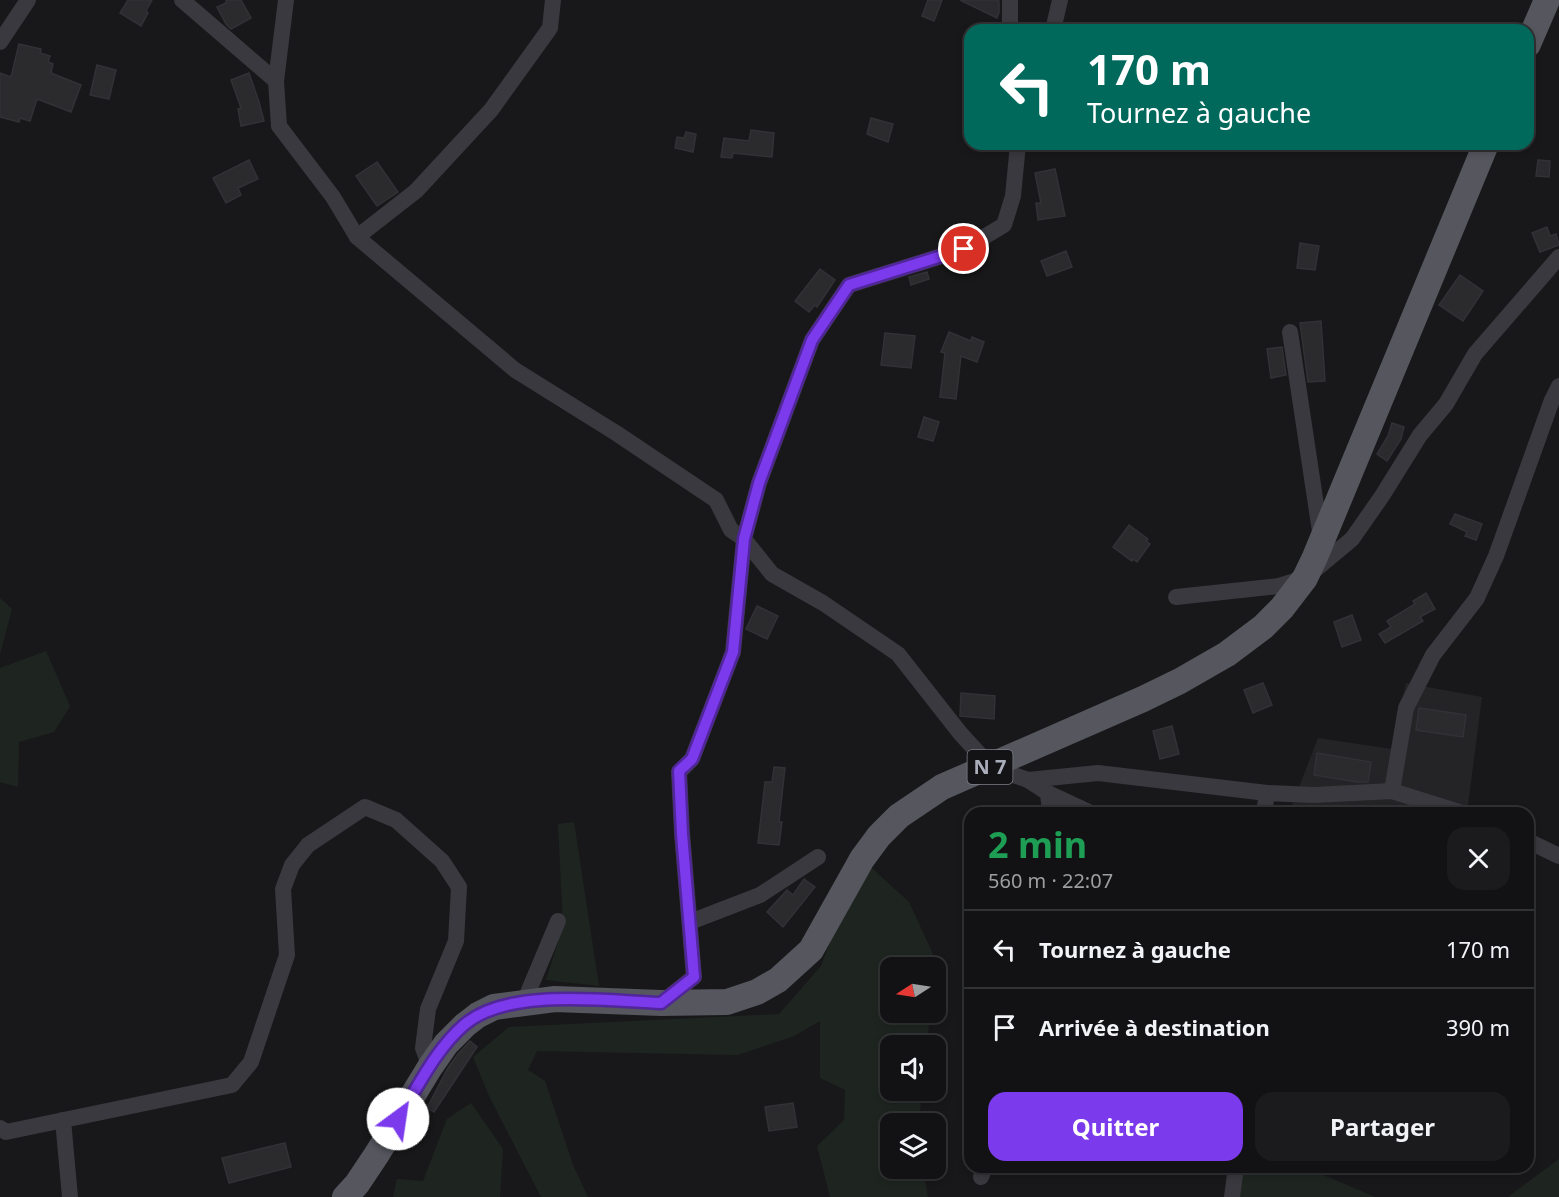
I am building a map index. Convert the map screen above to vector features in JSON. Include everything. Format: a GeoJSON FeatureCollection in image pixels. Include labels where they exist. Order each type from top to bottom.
{"type":"FeatureCollection","features":[{"type":"Feature","properties":{"kind":"main road"},"geometry":{"type":"LineString","coordinates":[[1534,30],[1547,0]]}},
{"type":"Feature","properties":{"kind":"main road","name":"N 7"},"geometry":{"type":"LineString","coordinates":[[345,1197],[357,1184],[377,1154],[446,1044],[471,1020],[494,1007],[524,1002],[555,999],[661,1003],[727,1002],[757,992],[778,980],[811,950],[862,859],[879,836],[899,816],[942,788],[1179,681],[1227,654],[1263,627],[1282,608],[1305,578],[1483,150]]}},
{"type":"Feature","properties":{"kind":"street"},"geometry":{"type":"LineString","coordinates":[[0,42],[28,0]]}},
{"type":"Feature","properties":{"kind":"street"},"geometry":{"type":"LineString","coordinates":[[182,0],[276,81]]}},
{"type":"Feature","properties":{"kind":"street"},"geometry":{"type":"LineString","coordinates":[[286,0],[276,81],[279,126],[333,197],[357,237],[515,370],[616,433],[716,500],[731,530],[744,539],[772,574],[823,603],[898,654],[960,733],[991,767],[1028,780],[1048,793],[1078,807]]}},
{"type":"Feature","properties":{"kind":"street"},"geometry":{"type":"LineString","coordinates":[[357,237],[416,191],[491,110],[550,27],[553,0]]}},
{"type":"Feature","properties":{"kind":"street"},"geometry":{"type":"LineString","coordinates":[[1010,0],[1010,24]]}},
{"type":"Feature","properties":{"kind":"street"},"geometry":{"type":"LineString","coordinates":[[1054,24],[1060,0]]}},
{"type":"Feature","properties":{"kind":"street"},"geometry":{"type":"LineString","coordinates":[[661,1003],[694,977],[679,771],[692,759],[733,652],[744,539],[759,483],[812,340],[849,285],[964,249],[1004,225],[1013,196],[1017,150]]}},
{"type":"Feature","properties":{"kind":"street"},"geometry":{"type":"LineString","coordinates":[[1176,597],[1279,586],[1305,578],[1352,538],[1382,496],[1420,435],[1446,404],[1474,354],[1559,257]]}},
{"type":"Feature","properties":{"kind":"street"},"geometry":{"type":"LineString","coordinates":[[1290,332],[1321,539]]}},
{"type":"Feature","properties":{"kind":"street"},"geometry":{"type":"LineString","coordinates":[[1392,791],[1406,708],[1433,655],[1477,598],[1496,556],[1559,386]]}},
{"type":"Feature","properties":{"kind":"street"},"geometry":{"type":"LineString","coordinates":[[1028,780],[1098,773],[1267,793],[1314,795],[1392,791],[1443,807]]}},
{"type":"Feature","properties":{"kind":"street"},"geometry":{"type":"LineString","coordinates":[[1048,793],[1049,807]]}},
{"type":"Feature","properties":{"kind":"street"},"geometry":{"type":"LineString","coordinates":[[1264,807],[1267,793]]}},
{"type":"Feature","properties":{"kind":"street"},"geometry":{"type":"LineString","coordinates":[[0,1128],[6,1132],[232,1085],[251,1062],[287,955],[283,888],[292,865],[308,845],[365,807],[396,820],[442,861],[459,887],[456,941],[428,1009],[423,1048],[430,1067]]}},
{"type":"Feature","properties":{"kind":"street"},"geometry":{"type":"LineString","coordinates":[[1534,844],[1559,856]]}},
{"type":"Feature","properties":{"kind":"street"},"geometry":{"type":"LineString","coordinates":[[690,922],[760,895],[818,857]]}},
{"type":"Feature","properties":{"kind":"street"},"geometry":{"type":"LineString","coordinates":[[524,1002],[558,921]]}},
{"type":"Feature","properties":{"kind":"street"},"geometry":{"type":"LineString","coordinates":[[63,1120],[70,1197]]}},
{"type":"Feature","properties":{"kind":"street"},"geometry":{"type":"LineString","coordinates":[[1232,1197],[1235,1173]]}},
{"type":"Feature","properties":{"kind":"shaded area"},"geometry":{"type":"Polygon","coordinates":[[[0,598],[12,609],[0,654],[0,598]]]}},
{"type":"Feature","properties":{"kind":"shaded area"},"geometry":{"type":"Polygon","coordinates":[[[46,651],[70,706],[54,732],[19,742],[18,787],[0,782],[0,668],[46,651]]]}},
{"type":"Feature","properties":{"kind":"shaded area"},"geometry":{"type":"Polygon","coordinates":[[[1406,683],[1482,697],[1468,807],[1291,807],[1318,738],[1392,749],[1406,683]]]}},
{"type":"Feature","properties":{"kind":"shaded area"},"geometry":{"type":"Polygon","coordinates":[[[574,822],[599,986],[546,980],[563,926],[558,824],[574,822]]]}},
{"type":"Feature","properties":{"kind":"shaded area"},"geometry":{"type":"Polygon","coordinates":[[[862,859],[909,902],[933,954],[933,957],[880,957],[880,1023],[929,1023],[928,1035],[880,1035],[880,1101],[921,1101],[920,1113],[880,1113],[880,1179],[925,1179],[928,1197],[830,1197],[817,1146],[844,1120],[845,1090],[820,1078],[820,1021],[794,1036],[738,1055],[537,1051],[528,1070],[545,1081],[573,1165],[588,1197],[541,1197],[489,1096],[473,1057],[509,1027],[779,1014],[821,966],[862,859]]]}},
{"type":"Feature","properties":{"kind":"shaded area"},"geometry":{"type":"Polygon","coordinates":[[[471,1103],[503,1149],[500,1197],[393,1197],[397,1179],[423,1181],[447,1119],[471,1103]]]}},
{"type":"Feature","properties":{"kind":"shaded area"},"geometry":{"type":"Polygon","coordinates":[[[1559,1159],[1559,1197],[1508,1197],[1559,1159]]]}},
{"type":"Feature","properties":{"kind":"shaded area"},"geometry":{"type":"Polygon","coordinates":[[[1239,1173],[1319,1173],[1375,1197],[1235,1197],[1239,1173]]]}},
{"type":"Feature","properties":{"kind":"building"},"geometry":{"type":"Polygon","coordinates":[[[128,0],[152,0],[141,26],[120,13],[128,0]]]}},
{"type":"Feature","properties":{"kind":"building"},"geometry":{"type":"Polygon","coordinates":[[[226,0],[241,0],[251,18],[231,29],[217,7],[226,3],[226,0]]]}},
{"type":"Feature","properties":{"kind":"building"},"geometry":{"type":"Polygon","coordinates":[[[928,0],[942,0],[934,21],[922,16],[928,0]]]}},
{"type":"Feature","properties":{"kind":"building"},"geometry":{"type":"Polygon","coordinates":[[[960,0],[997,0],[999,1],[999,12],[997,18],[960,0]]]}},
{"type":"Feature","properties":{"kind":"building"},"geometry":{"type":"Polygon","coordinates":[[[19,44],[41,49],[40,53],[50,56],[48,62],[53,64],[51,73],[81,85],[71,112],[37,99],[30,121],[20,118],[19,122],[0,117],[0,73],[11,77],[19,44]]]}},
{"type":"Feature","properties":{"kind":"building"},"geometry":{"type":"Polygon","coordinates":[[[97,65],[116,70],[109,99],[90,95],[97,65]]]}},
{"type":"Feature","properties":{"kind":"building"},"geometry":{"type":"Polygon","coordinates":[[[249,73],[264,121],[241,126],[238,109],[241,108],[231,80],[249,73]]]}},
{"type":"Feature","properties":{"kind":"building"},"geometry":{"type":"Polygon","coordinates":[[[871,118],[893,124],[888,142],[867,134],[871,118]]]}},
{"type":"Feature","properties":{"kind":"building"},"geometry":{"type":"Polygon","coordinates":[[[751,130],[774,133],[772,157],[733,153],[732,158],[721,157],[724,138],[749,141],[751,130]]]}},
{"type":"Feature","properties":{"kind":"building"},"geometry":{"type":"Polygon","coordinates":[[[686,132],[696,134],[693,152],[675,148],[677,137],[684,138],[686,132]]]}},
{"type":"Feature","properties":{"kind":"building"},"geometry":{"type":"Polygon","coordinates":[[[249,160],[258,179],[238,188],[241,195],[226,203],[213,178],[249,160]]]}},
{"type":"Feature","properties":{"kind":"building"},"geometry":{"type":"Polygon","coordinates":[[[1538,160],[1550,161],[1549,177],[1536,176],[1538,160]]]}},
{"type":"Feature","properties":{"kind":"building"},"geometry":{"type":"Polygon","coordinates":[[[377,162],[398,192],[377,206],[356,176],[377,162]]]}},
{"type":"Feature","properties":{"kind":"building"},"geometry":{"type":"Polygon","coordinates":[[[1055,169],[1065,216],[1038,220],[1036,203],[1041,203],[1035,173],[1055,169]]]}},
{"type":"Feature","properties":{"kind":"building"},"geometry":{"type":"Polygon","coordinates":[[[1547,227],[1550,236],[1556,234],[1559,245],[1540,252],[1532,233],[1547,227]]]}},
{"type":"Feature","properties":{"kind":"building"},"geometry":{"type":"Polygon","coordinates":[[[1300,243],[1319,246],[1315,270],[1297,268],[1300,243]]]}},
{"type":"Feature","properties":{"kind":"building"},"geometry":{"type":"Polygon","coordinates":[[[1066,251],[1072,267],[1047,276],[1041,261],[1066,251]]]}},
{"type":"Feature","properties":{"kind":"building"},"geometry":{"type":"Polygon","coordinates":[[[820,269],[835,280],[817,307],[815,305],[809,312],[795,301],[820,269]]]}},
{"type":"Feature","properties":{"kind":"building"},"geometry":{"type":"Polygon","coordinates":[[[927,272],[929,279],[911,285],[909,277],[927,272]]]}},
{"type":"Feature","properties":{"kind":"building"},"geometry":{"type":"Polygon","coordinates":[[[1460,275],[1483,291],[1463,321],[1439,305],[1460,275]]]}},
{"type":"Feature","properties":{"kind":"building"},"geometry":{"type":"Polygon","coordinates":[[[1321,321],[1325,381],[1308,382],[1300,323],[1321,321]]]}},
{"type":"Feature","properties":{"kind":"building"},"geometry":{"type":"Polygon","coordinates":[[[949,332],[971,341],[972,337],[984,342],[977,362],[961,356],[956,399],[940,397],[945,353],[941,352],[949,332]]]}},
{"type":"Feature","properties":{"kind":"building"},"geometry":{"type":"Polygon","coordinates":[[[885,333],[915,336],[911,368],[881,365],[885,333]]]}},
{"type":"Feature","properties":{"kind":"building"},"geometry":{"type":"Polygon","coordinates":[[[1282,347],[1286,375],[1271,378],[1267,349],[1282,347]]]}},
{"type":"Feature","properties":{"kind":"building"},"geometry":{"type":"Polygon","coordinates":[[[924,417],[939,422],[933,441],[918,437],[924,417]]]}},
{"type":"Feature","properties":{"kind":"building"},"geometry":{"type":"Polygon","coordinates":[[[1392,423],[1404,427],[1401,439],[1387,461],[1377,454],[1388,436],[1392,423]]]}},
{"type":"Feature","properties":{"kind":"building"},"geometry":{"type":"Polygon","coordinates":[[[1455,514],[1482,524],[1476,540],[1465,536],[1467,532],[1450,524],[1455,514]]]}},
{"type":"Feature","properties":{"kind":"building"},"geometry":{"type":"Polygon","coordinates":[[[1129,525],[1148,539],[1146,541],[1150,544],[1137,562],[1133,559],[1132,561],[1113,547],[1129,525]]]}},
{"type":"Feature","properties":{"kind":"building"},"geometry":{"type":"Polygon","coordinates":[[[1426,593],[1435,609],[1420,617],[1423,621],[1385,643],[1379,634],[1391,627],[1387,621],[1415,604],[1413,601],[1426,593]]]}},
{"type":"Feature","properties":{"kind":"building"},"geometry":{"type":"Polygon","coordinates":[[[757,606],[778,616],[767,639],[746,629],[757,606]]]}},
{"type":"Feature","properties":{"kind":"building"},"geometry":{"type":"Polygon","coordinates":[[[1352,615],[1361,640],[1342,647],[1334,622],[1352,615]]]}},
{"type":"Feature","properties":{"kind":"building"},"geometry":{"type":"Polygon","coordinates":[[[1263,683],[1272,705],[1253,713],[1244,690],[1263,683]]]}},
{"type":"Feature","properties":{"kind":"building"},"geometry":{"type":"Polygon","coordinates":[[[961,693],[995,696],[994,719],[960,716],[961,693]]]}},
{"type":"Feature","properties":{"kind":"building"},"geometry":{"type":"Polygon","coordinates":[[[1419,708],[1466,715],[1463,737],[1416,730],[1419,708]]]}},
{"type":"Feature","properties":{"kind":"building"},"geometry":{"type":"Polygon","coordinates":[[[1172,726],[1179,754],[1160,759],[1153,731],[1172,726]]]}},
{"type":"Feature","properties":{"kind":"building"},"geometry":{"type":"Polygon","coordinates":[[[1317,753],[1371,762],[1368,782],[1314,775],[1317,753]]]}},
{"type":"Feature","properties":{"kind":"building"},"geometry":{"type":"Polygon","coordinates":[[[774,767],[785,768],[779,845],[758,843],[765,782],[772,782],[774,767]]]}},
{"type":"Feature","properties":{"kind":"building"},"geometry":{"type":"Polygon","coordinates":[[[804,879],[815,887],[783,927],[767,912],[787,890],[793,895],[804,879]]]}},
{"type":"Feature","properties":{"kind":"building"},"geometry":{"type":"Polygon","coordinates":[[[470,1041],[477,1047],[434,1112],[427,1108],[448,1068],[470,1041]]]}},
{"type":"Feature","properties":{"kind":"building"},"geometry":{"type":"Polygon","coordinates":[[[793,1103],[797,1127],[769,1131],[765,1107],[793,1103]]]}},
{"type":"Feature","properties":{"kind":"building"},"geometry":{"type":"Polygon","coordinates":[[[285,1143],[291,1167],[229,1183],[222,1158],[285,1143]]]}},
{"type":"Feature","properties":{"kind":"route"},"geometry":{"type":"LineString","coordinates":[[398,1119],[446,1044],[465,1024],[494,1007],[555,999],[661,1003],[694,977],[679,771],[692,759],[733,652],[744,539],[759,483],[812,340],[849,285],[964,249]]}}]}
